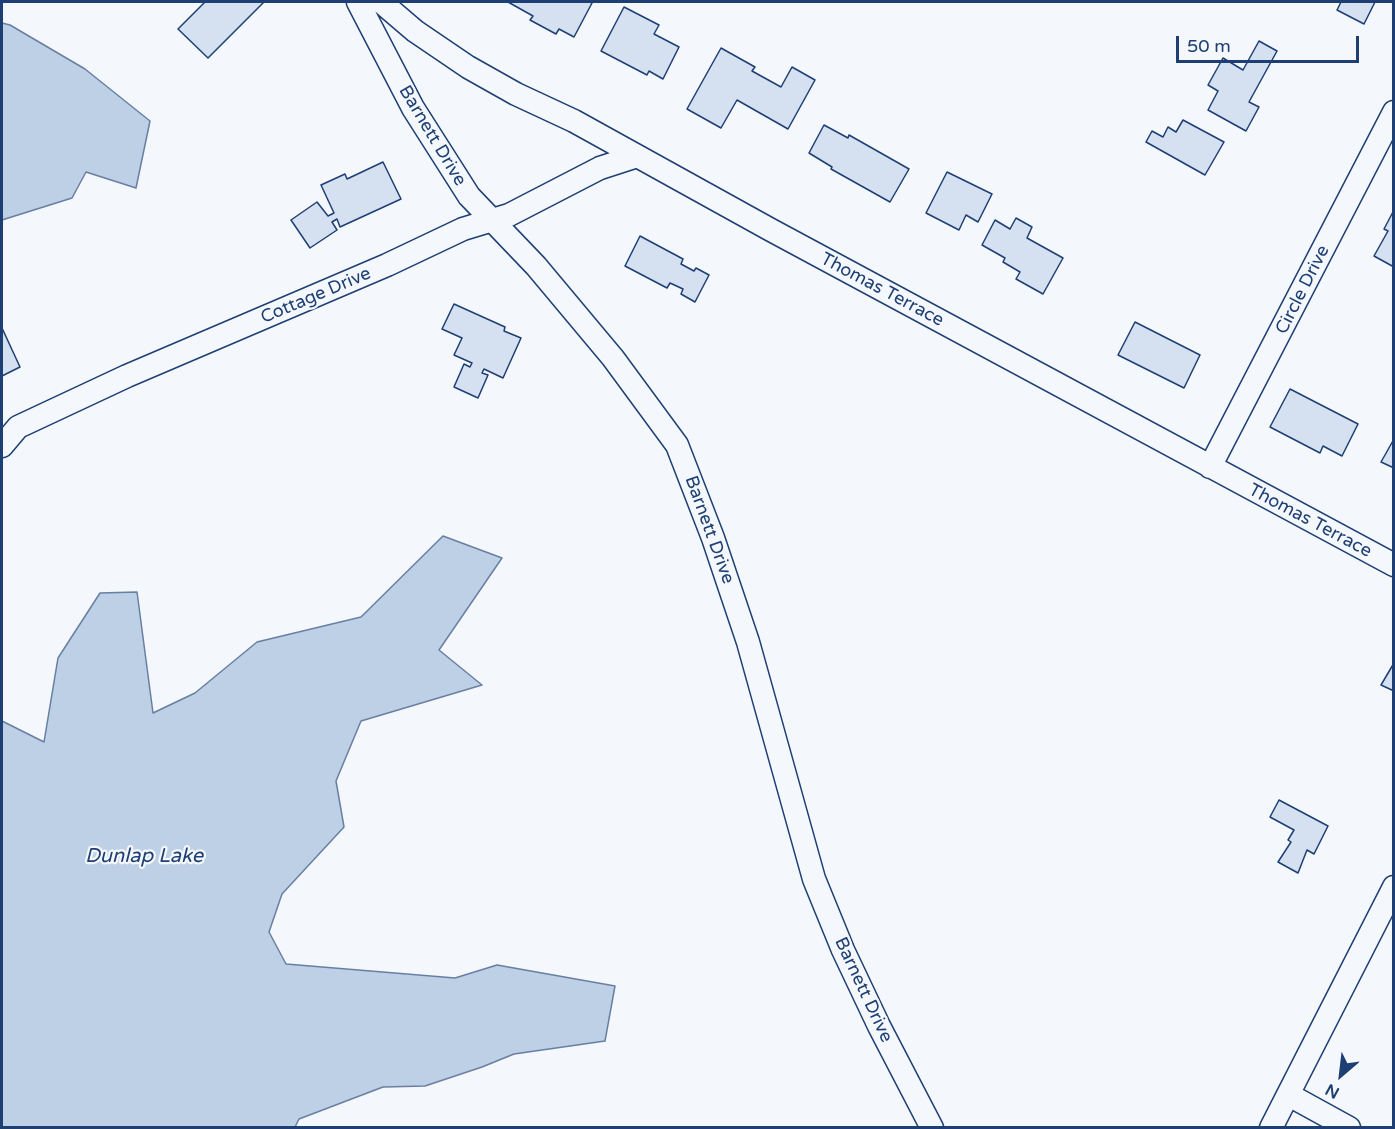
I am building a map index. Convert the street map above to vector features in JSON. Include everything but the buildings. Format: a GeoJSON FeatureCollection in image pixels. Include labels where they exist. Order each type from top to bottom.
{"type":"FeatureCollection","features":[{"type":"Feature","properties":{"kind":"street","name":"Barnett Drive"},"geometry":{"type":"LineString","coordinates":[[358,2],[413,108],[469,196],[536,266],[612,358],[677,445],[713,538],[748,642],[814,879],[843,950],[870,1007],[932,1128]]}},
{"type":"Feature","properties":{"kind":"street","name":"Thomas Terrace"},"geometry":{"type":"LineString","coordinates":[[381,2],[415,30],[468,67],[516,94],[574,121],[771,230],[1394,565]]}},
{"type":"Feature","properties":{"kind":"street","name":"Circle Drive"},"geometry":{"type":"LineString","coordinates":[[1210,467],[1394,112]]}},
{"type":"Feature","properties":{"kind":"street","name":"Cottage Drive"},"geometry":{"type":"LineString","coordinates":[[2,446],[18,427],[98,390],[387,265],[463,229],[509,215],[600,168],[637,156]]}},
{"type":"Feature","properties":{"kind":"street"},"geometry":{"type":"LineString","coordinates":[[1271,1128],[1360,949],[1394,887]]}},
{"type":"Feature","properties":{"kind":"street"},"geometry":{"type":"LineString","coordinates":[[1289,1095],[1349,1128]]}},
{"type":"Feature","properties":{"kind":"water"},"geometry":{"type":"Polygon","coordinates":[[[2,23],[10,25],[85,69],[150,121],[136,188],[86,172],[72,198],[2,220],[2,23]]]}},
{"type":"Feature","properties":{"kind":"water","name":"Dunlap Lake"},"geometry":{"type":"Polygon","coordinates":[[[443,536],[502,558],[439,650],[482,685],[361,721],[336,781],[344,827],[282,894],[269,932],[286,964],[455,978],[497,965],[615,986],[605,1041],[514,1054],[425,1086],[383,1087],[299,1119],[295,1127],[2,1127],[2,721],[44,742],[58,658],[100,593],[137,592],[153,713],[195,693],[257,642],[361,617],[443,536]]]}}]}
